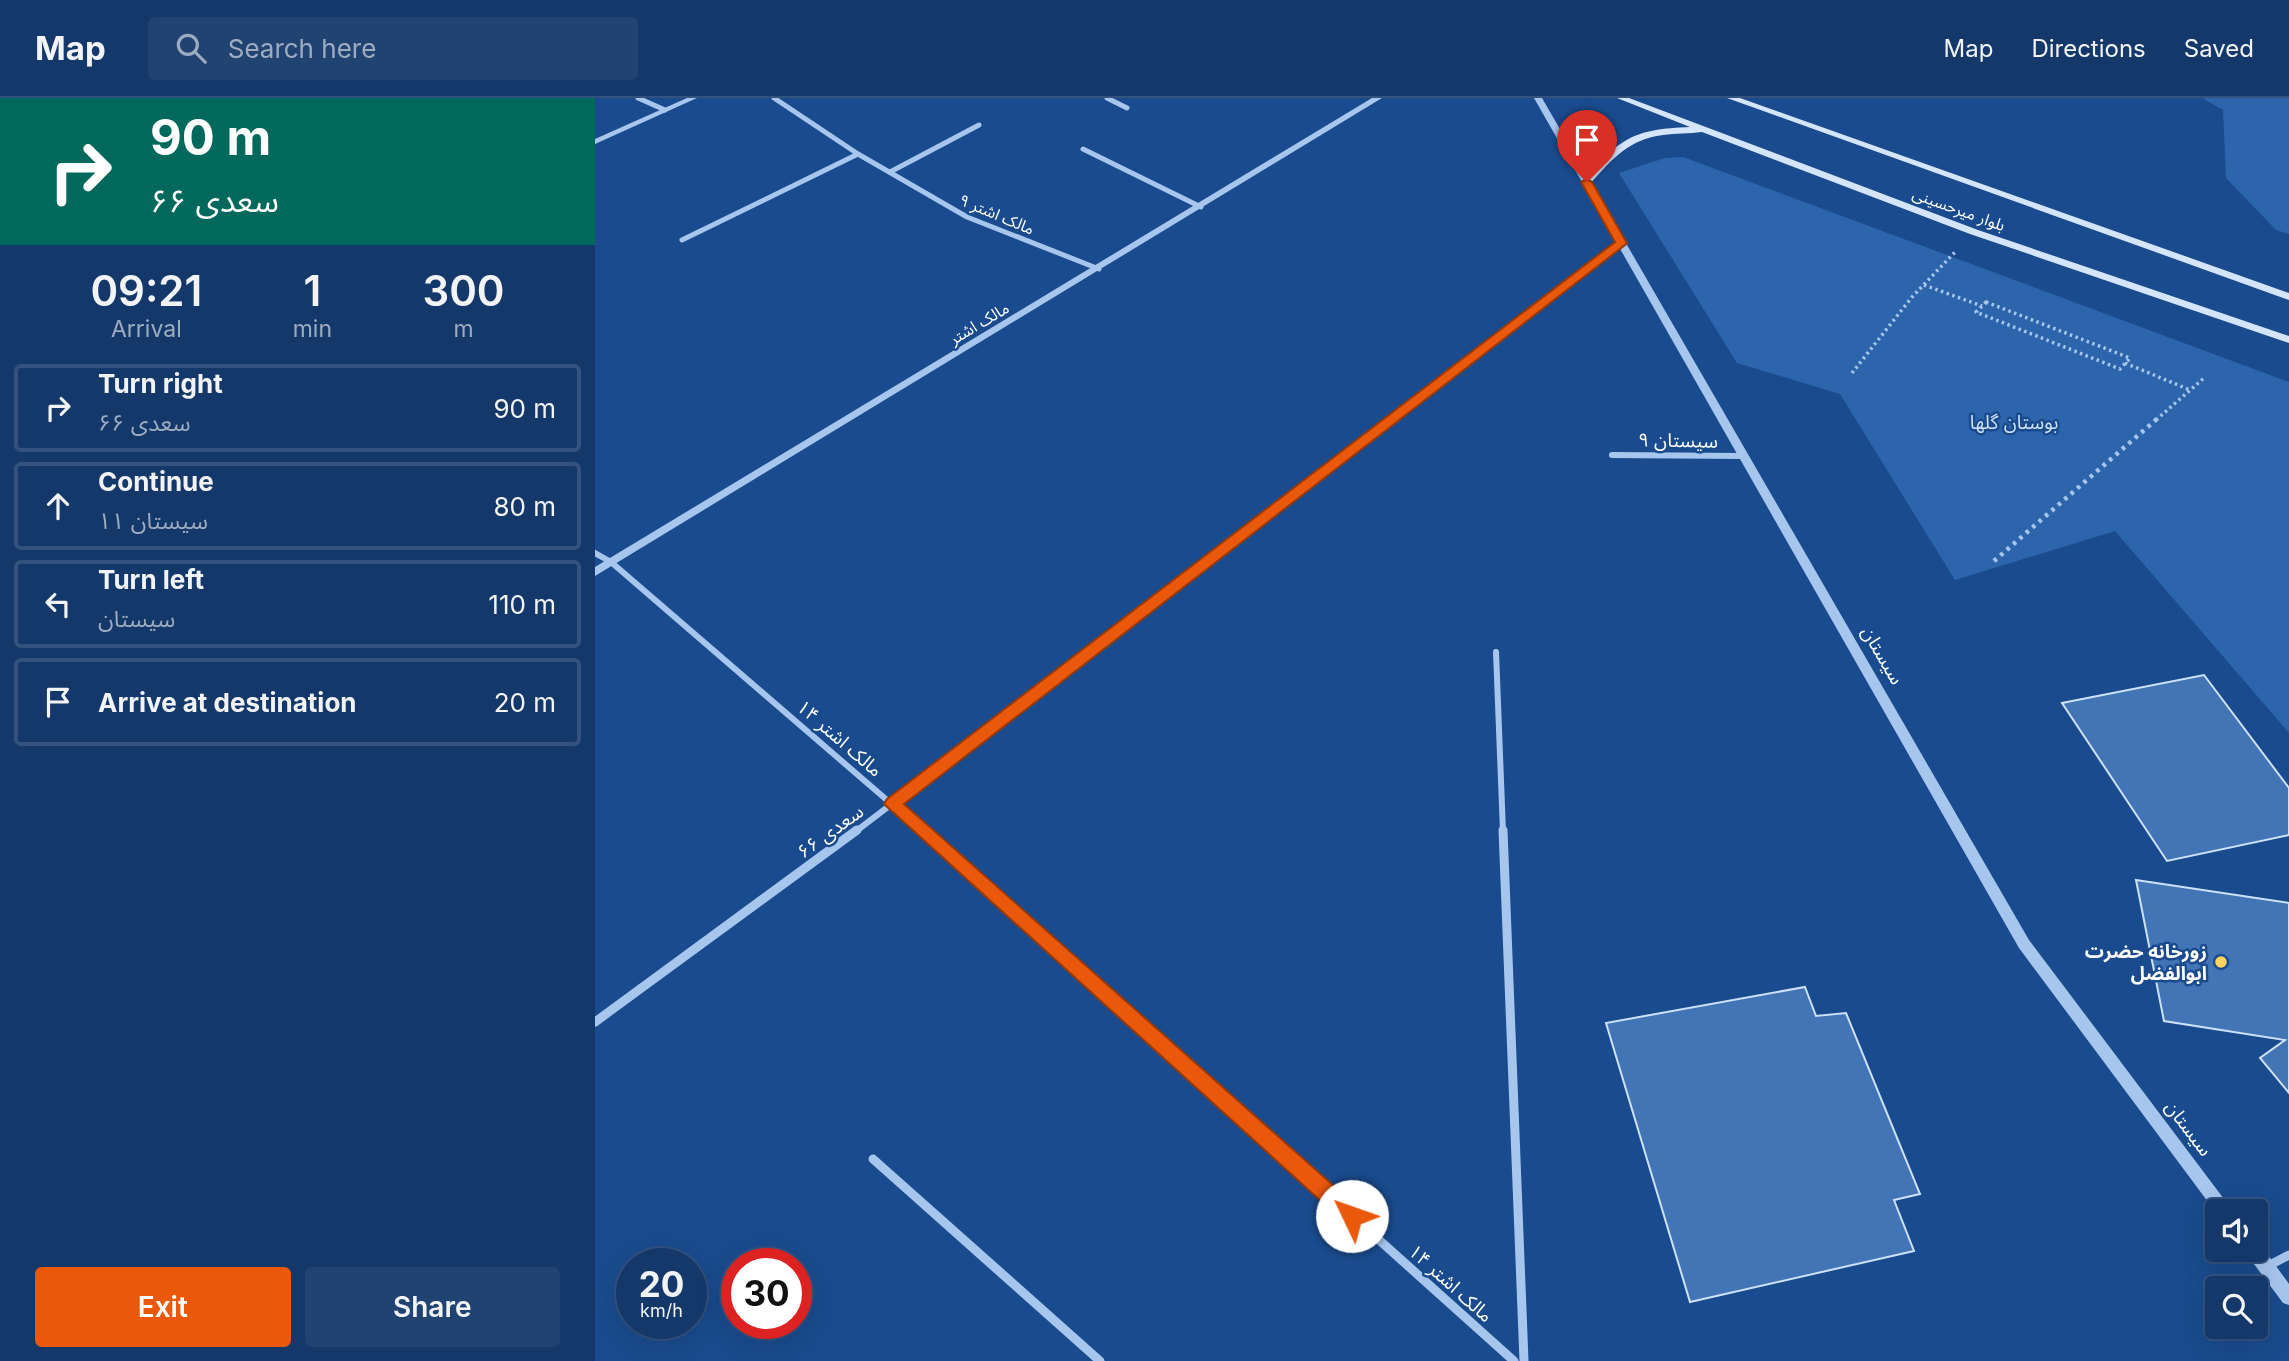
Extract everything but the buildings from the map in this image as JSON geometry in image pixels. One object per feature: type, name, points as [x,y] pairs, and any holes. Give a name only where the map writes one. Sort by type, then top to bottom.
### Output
[{"type":"main road","name":"بلوار میرحسینی","points":[[1621,98],[1974,232],[2289,341]]},
{"type":"main road","name":"بلوار میرحسینی","points":[[1731,98],[2289,297]]},
{"type":"main road","points":[[1587,182],[1614,151],[1632,139],[1660,131],[1707,130]]},
{"type":"street","points":[[638,98],[665,110]]},
{"type":"street","points":[[595,142],[693,98]]},
{"type":"street","name":"مالک اشتر ۹","points":[[774,98],[858,154],[967,218],[1099,269]]},
{"type":"street","points":[[1107,98],[1126,108]]},
{"type":"street","name":"مالک اشتر","points":[[595,572],[1378,98]]},
{"type":"street","name":"سیستان","points":[[1538,98],[2024,944],[2216,1199]]},
{"type":"street","points":[[890,173],[979,125]]},
{"type":"street","points":[[1083,149],[1201,207]]},
{"type":"street","points":[[682,240],[858,154]]},
{"type":"street","name":"سعدی ۶۶","points":[[595,1022],[893,804],[1621,243]]},
{"type":"street","name":"سیستان ۹","points":[[1612,455],[1744,456]]},
{"type":"street","name":"مالک اشتر ۱۴","points":[[595,553],[611,562],[893,804],[1514,1361]]},
{"type":"street","points":[[1496,652],[1524,1361]]},
{"type":"street","points":[[873,1159],[1100,1361]]},
{"type":"street","points":[[2267,1267],[2289,1255]]},
{"type":"street","points":[[2263,1262],[2289,1297]]},
{"type":"path","points":[[1852,373],[1924,285],[1974,232]]},
{"type":"path","points":[[1924,285],[1982,306]]},
{"type":"path","points":[[1986,302],[2130,358],[2120,369],[1976,312],[1982,306],[1986,302]]},
{"type":"path","points":[[2125,363],[2190,390]]},
{"type":"path","points":[[1994,561],[2204,377]]},
{"type":"green space","points":[[2202,98],[2289,98],[2289,234],[2276,230],[2226,178],[2223,110]]},
{"type":"green space","name":"بوستان گلها","points":[[1683,157],[2289,382],[2289,733],[2115,531],[1955,580],[1840,394],[1737,363],[1619,173],[1665,158]]},
{"type":"place","name":"زورخانه حضرت ابوالفضل","points":[[2221,962]]},
{"type":"route","points":[[1352,1216],[893,804],[1621,243],[1587,182]]}]
